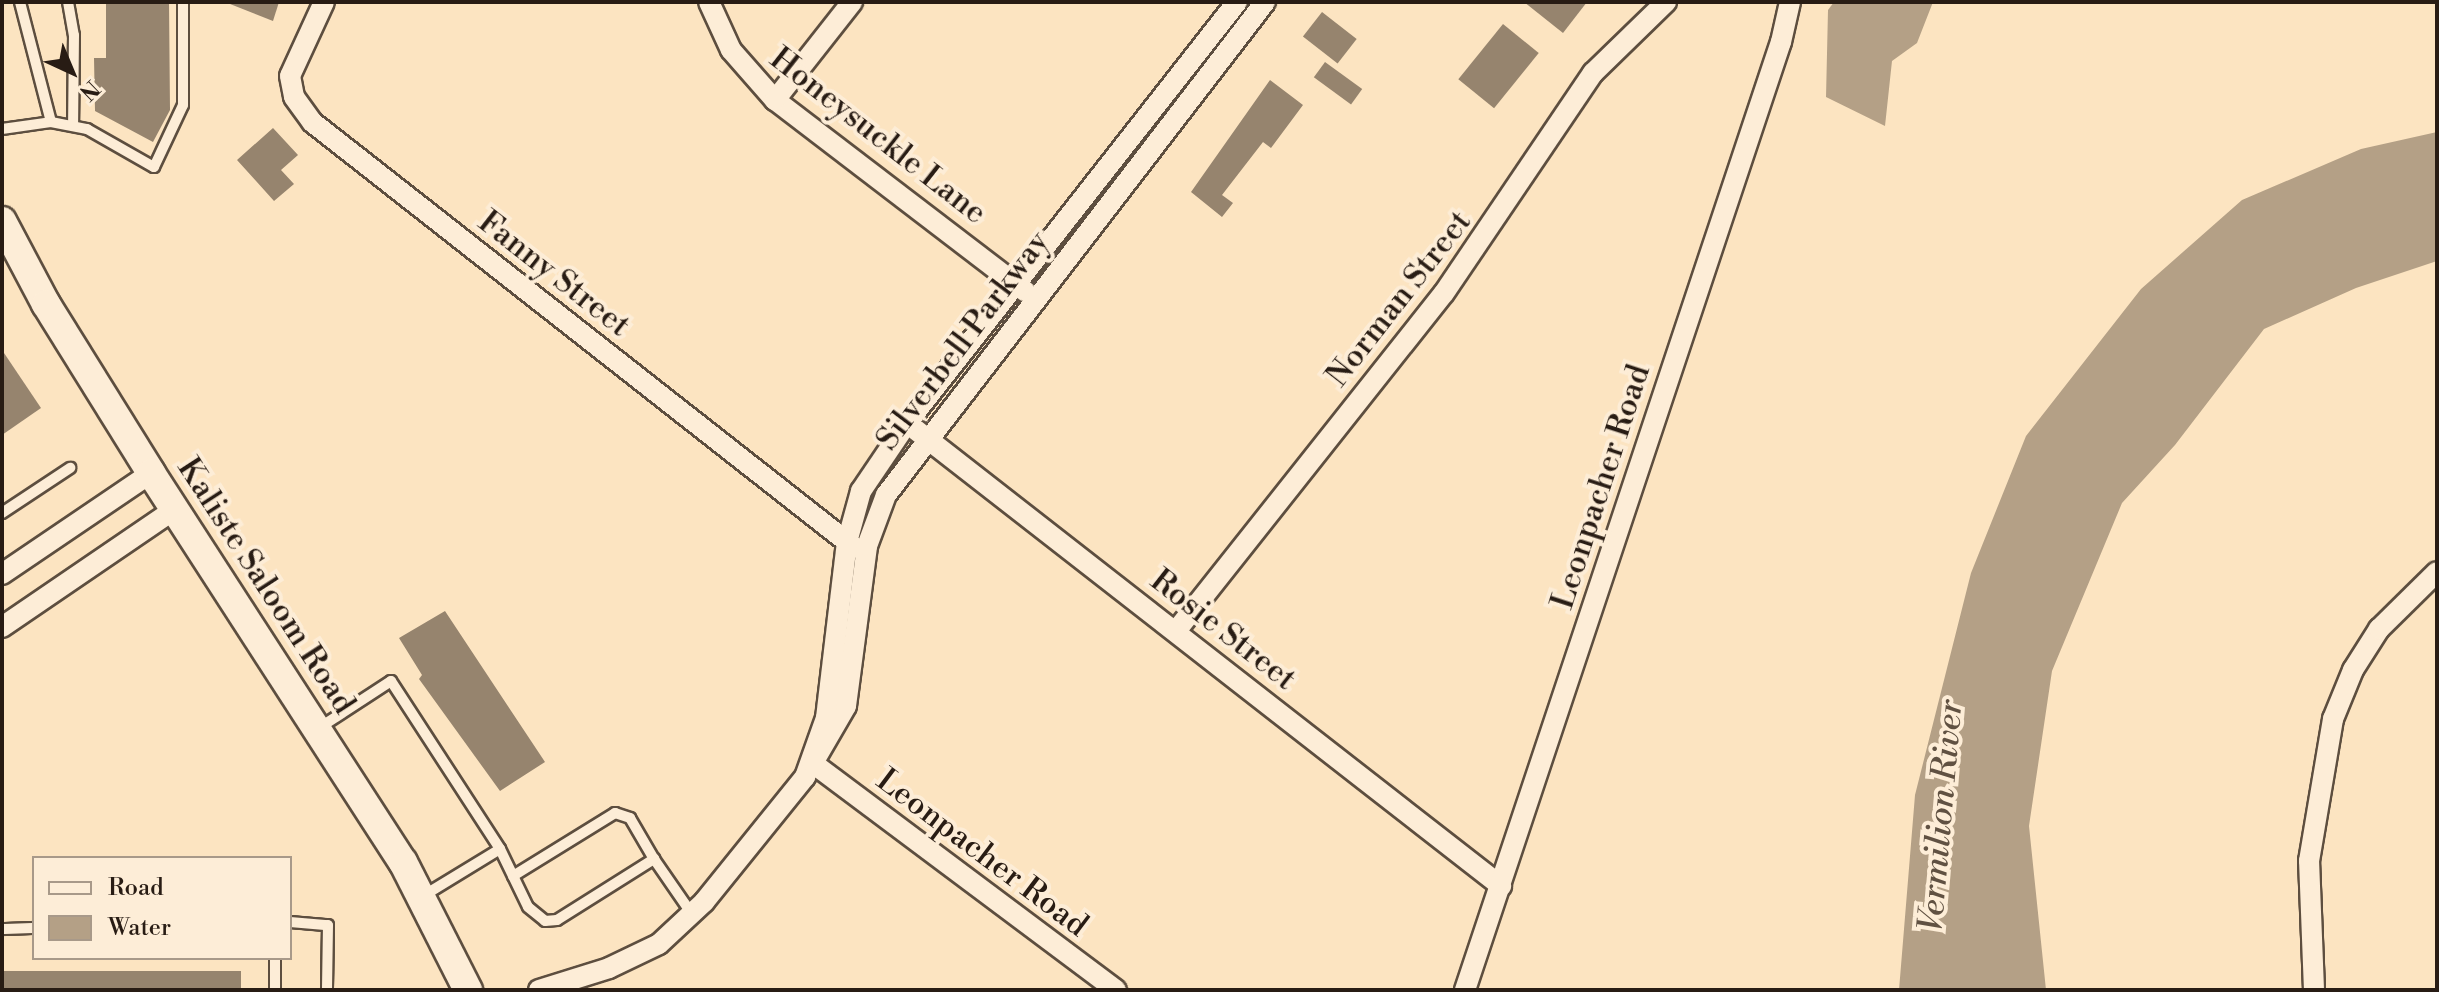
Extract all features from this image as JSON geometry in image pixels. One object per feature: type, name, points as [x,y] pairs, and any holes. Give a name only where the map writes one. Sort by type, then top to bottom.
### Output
[{"type":"main road","name":"Kaliste Saloom Road","points":[[2,221],[9,252],[319,728],[423,896],[468,990]]},
{"type":"street","name":"Fanny Street","points":[[324,2],[290,76],[294,97],[312,122],[865,555]]},
{"type":"street","name":"Honeysuckle Lane","points":[[709,2],[731,50],[775,100],[1025,291]]},
{"type":"street","points":[[775,100],[852,2]]},
{"type":"street","name":"Silverbell Parkway","points":[[539,990],[634,958],[692,914],[813,763],[846,706],[865,555],[886,495],[1025,291],[1237,2]]},
{"type":"street","name":"Silverbell Parkway","points":[[813,763],[830,693],[847,542],[861,491],[907,423],[1025,291],[1265,2]]},
{"type":"street","name":"Norman Street","points":[[1176,631],[1444,293],[1593,73],[1666,2]]},
{"type":"street","name":"Leonpacher Road","points":[[1465,990],[1790,2]]},
{"type":"street","name":"Rosie Street","points":[[907,423],[1501,886]]},
{"type":"street","points":[[2,574],[151,473]]},
{"type":"street","points":[[2,627],[175,509]]},
{"type":"street","points":[[2314,990],[2309,861],[2333,719],[2353,670],[2379,629],[2437,572]]},
{"type":"street","name":"Leonpacher Road","points":[[813,763],[1116,990]]},
{"type":"lane","points":[[20,2],[51,122]]},
{"type":"lane","points":[[68,2],[74,35],[73,126]]},
{"type":"lane","points":[[2,129],[51,122],[73,126],[154,167],[183,105],[183,2]]},
{"type":"lane","points":[[2,513],[70,468]]},
{"type":"lane","points":[[319,728],[391,681],[500,849],[536,916],[557,920],[654,859]]},
{"type":"lane","points":[[513,876],[615,813],[630,818],[692,914]]},
{"type":"lane","points":[[423,896],[500,849]]},
{"type":"lane","points":[[292,922],[328,925],[327,990]]},
{"type":"lane","points":[[2,929],[32,928]]},
{"type":"lane","points":[[275,960],[275,990]]},
{"type":"water","points":[[1834,2],[1933,2],[1917,43],[1892,61],[1885,126],[1826,97],[1828,10]]},
{"type":"water","name":"Vermilion River","points":[[2437,132],[2437,261],[2356,288],[2264,329],[2175,445],[2122,503],[2052,671],[2029,826],[2046,990],[1899,990],[1915,795],[1971,573],[2026,436],[2141,289],[2242,200],[2361,149]]},
{"type":"building","points":[[106,2],[169,2],[170,110],[153,142],[95,111],[94,58],[106,58]]},
{"type":"building","points":[[225,2],[279,2],[273,21]]},
{"type":"building","points":[[1524,2],[1587,2],[1563,33]]},
{"type":"building","points":[[1322,12],[1357,39],[1338,64],[1303,36]]},
{"type":"building","points":[[1503,24],[1539,53],[1494,108],[1458,79]]},
{"type":"building","points":[[1325,62],[1362,89],[1351,104],[1314,77]]},
{"type":"building","points":[[1270,80],[1303,105],[1271,148],[1263,142],[1222,195],[1233,203],[1222,217],[1191,192]]},
{"type":"building","points":[[273,128],[298,155],[281,170],[294,184],[274,201],[237,160]]},
{"type":"building","points":[[2,350],[41,408],[2,435]]},
{"type":"building","points":[[445,611],[545,762],[500,791],[419,679],[422,675],[399,638]]},
{"type":"building","points":[[2,971],[241,971],[241,990],[2,990]]}]
